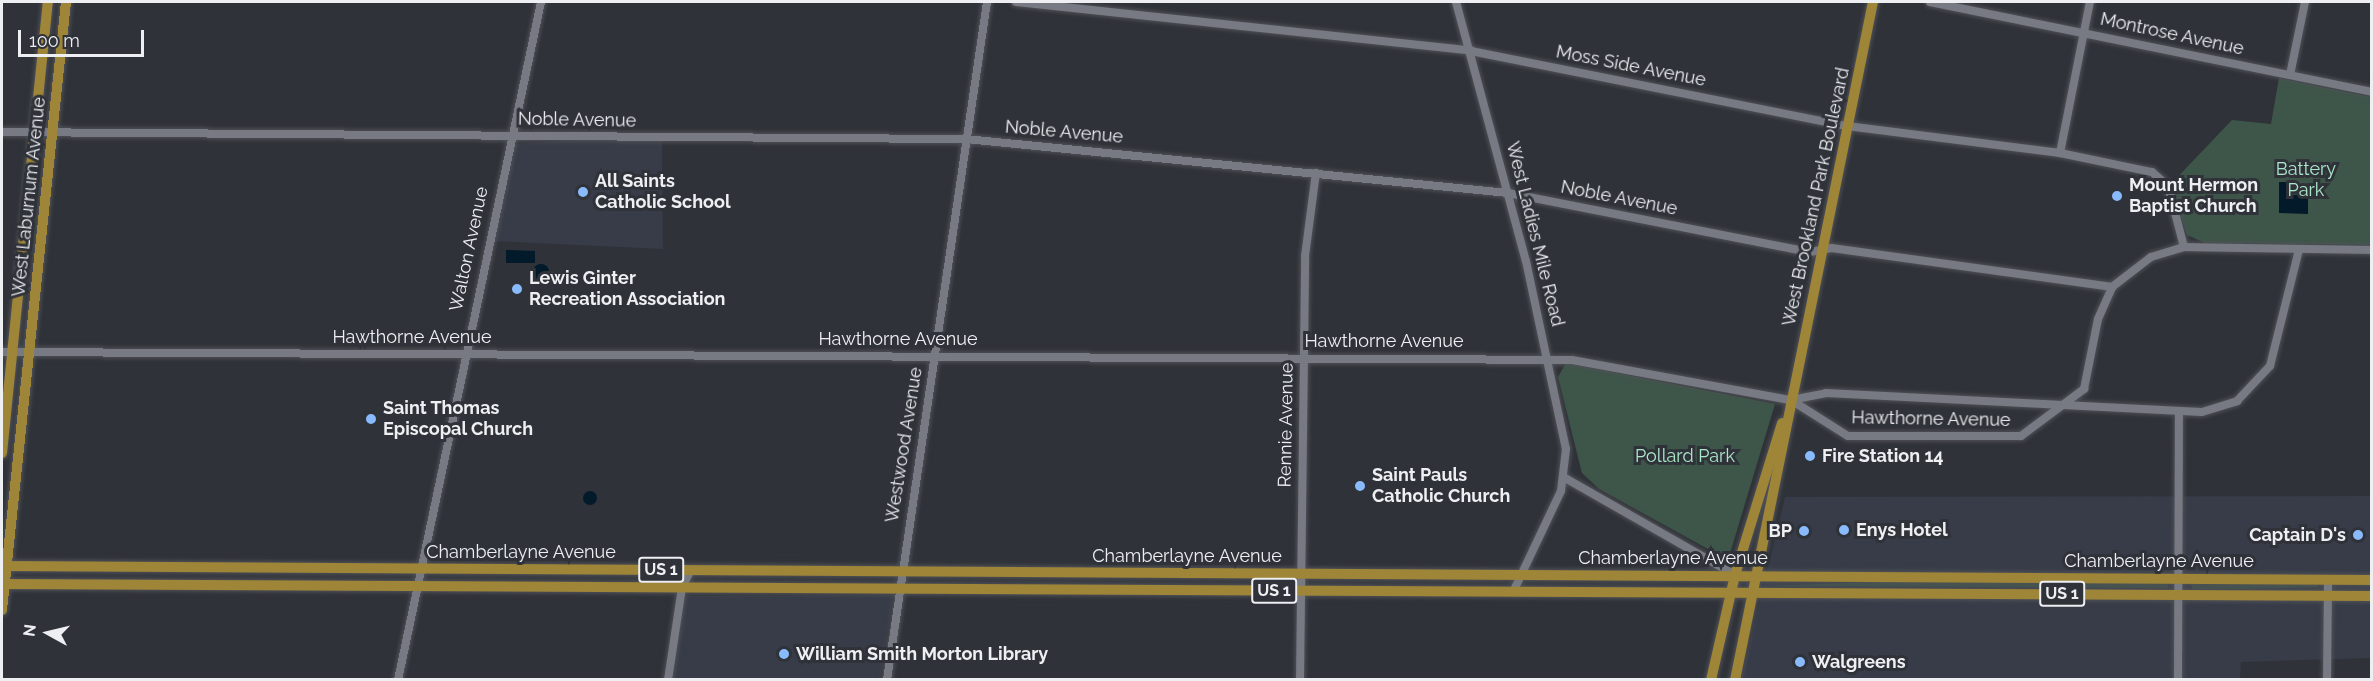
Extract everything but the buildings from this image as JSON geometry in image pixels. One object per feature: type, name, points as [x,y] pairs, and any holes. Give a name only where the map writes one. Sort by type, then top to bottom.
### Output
[{"type":"main road","name":"West Laburnum Avenue","points":[[2,453],[7,352],[35,132],[48,2]]},
{"type":"main road","name":"West Laburnum Avenue","points":[[2,610],[4,567],[66,2]]},
{"type":"main road","name":"West Brookland Park Boulevard","points":[[1735,680],[1873,2]]},
{"type":"main road","name":"West Brookland Park Boulevard","points":[[1711,680],[1730,592],[1791,400]]},
{"type":"main road","name":"Chamberlayne Avenue","points":[[4,567],[2372,580]]},
{"type":"main road","name":"Chamberlayne Avenue","points":[[3,584],[2372,596]]},
{"type":"street","name":"Walton Avenue","points":[[398,680],[464,354],[540,2]]},
{"type":"street","name":"Westwood Avenue","points":[[887,680],[987,2]]},
{"type":"street","name":"Moss Side Avenue","points":[[1016,2],[1471,51],[1847,126],[2060,153],[2158,175],[2168,186],[2184,248]]},
{"type":"street","name":"West Ladies Mile Road","points":[[1456,2],[1508,193],[1549,359],[1565,441],[1565,478],[1525,574],[1513,592]]},
{"type":"street","name":"Montrose Avenue","points":[[1930,2],[2372,92]]},
{"type":"street","points":[[2060,153],[2090,2]]},
{"type":"street","points":[[2290,75],[2305,2]]},
{"type":"street","name":"Noble Avenue","points":[[2,132],[966,139],[1508,193],[1822,250],[2083,278],[2112,286]]},
{"type":"street","name":"Rennie Avenue","points":[[1300,680],[1305,240],[1316,173]]},
{"type":"street","points":[[2070,402],[2086,385],[2098,319],[2112,286],[2151,257],[2184,248],[2372,250]]},
{"type":"street","name":"Hawthorne Avenue","points":[[1791,400],[1826,393],[2070,402],[2179,412],[2220,409],[2262,378],[2275,352],[2299,250]]},
{"type":"street","name":"Hawthorne Avenue","points":[[7,352],[1594,361],[1791,400],[1848,436],[1931,439],[2021,436],[2070,402]]},
{"type":"street","points":[[2178,680],[2179,412]]},
{"type":"street","points":[[1565,478],[1735,575]]},
{"type":"street","points":[[668,680],[682,587],[692,570]]},
{"type":"street","points":[[2327,680],[2328,579]]},
{"type":"shaded area","name":"All Saints Catholic School","points":[[662,135],[663,249],[493,241],[514,144]]},
{"type":"shaded area","points":[[2371,496],[2371,658],[2241,662],[2240,680],[1741,680],[1785,497]]},
{"type":"shaded area","points":[[893,595],[880,679],[672,680],[684,596]]},
{"type":"green space","name":"Battery Park","points":[[2279,78],[2371,97],[2371,245],[2205,243],[2187,235],[2170,185],[2232,120],[2271,124]]},
{"type":"green space","name":"Pollard Park","points":[[1566,363],[1775,404],[1728,560],[1599,489],[1582,473],[1558,377]]},
{"type":"green space","points":[[1900,581],[2167,583],[2169,588],[1768,586]]},
{"type":"green space","points":[[2191,584],[2317,584],[2318,587],[2193,590]]},
{"type":"water","points":[[2279,182],[2293,182],[2293,195],[2308,194],[2308,214],[2279,213]]},
{"type":"water","points":[[506,250],[535,251],[535,263],[506,263]]},
{"type":"water","points":[[541,264],[549,272],[541,280],[533,272]]},
{"type":"water","points":[[587,491],[593,491],[597,498],[593,505],[587,505],[583,501],[583,495]]},
{"type":"place","name":"All Saints Catholic School","points":[[583,192]]},
{"type":"place","name":"Mount Hermon Baptist Church","points":[[2117,196]]},
{"type":"place","name":"Lewis Ginter Recreation Association","points":[[517,289]]},
{"type":"place","name":"Saint Thomas Episcopal Church","points":[[371,419]]},
{"type":"place","name":"Fire Station 14","points":[[1810,456]]},
{"type":"place","name":"Saint Pauls Catholic Church","points":[[1360,486]]},
{"type":"place","name":"Enys Hotel","points":[[1844,530]]},
{"type":"place","name":"BP","points":[[1804,531]]},
{"type":"place","name":"Captain D's","points":[[2358,535]]},
{"type":"place","name":"William Smith Morton Library","points":[[784,654]]},
{"type":"place","name":"Walgreens","points":[[1800,662]]}]
